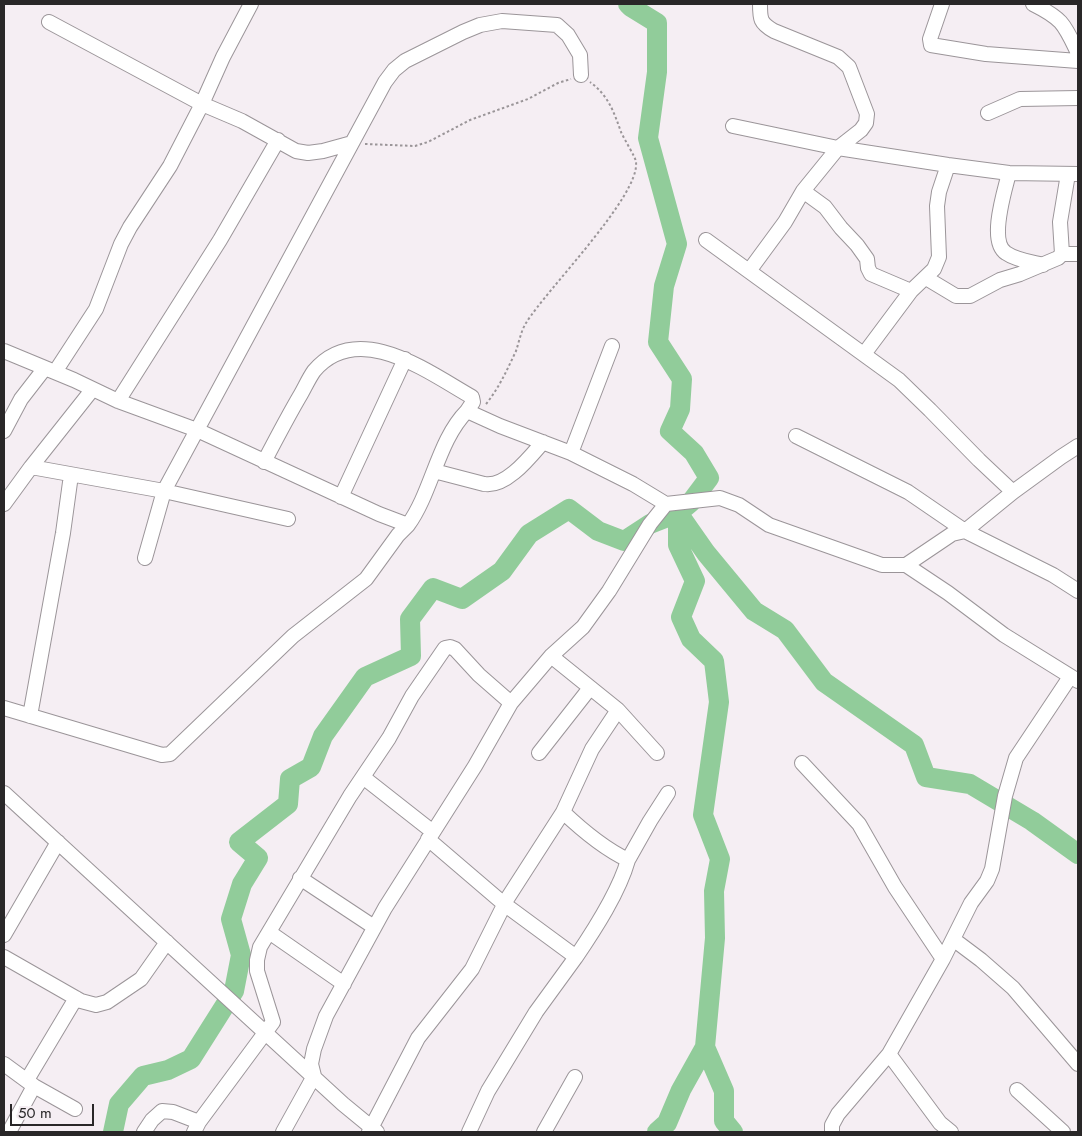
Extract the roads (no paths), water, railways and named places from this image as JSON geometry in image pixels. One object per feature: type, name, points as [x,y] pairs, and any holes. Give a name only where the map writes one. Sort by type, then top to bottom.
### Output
[{"type":"street","points":[[4,431],[21,399],[50,370],[96,309],[121,244],[170,166],[251,4]]},
{"type":"street","points":[[749,271],[780,229],[803,191],[838,148],[861,130],[866,123],[867,114],[849,67],[838,57],[774,31],[764,25],[760,18],[760,4]]},
{"type":"street","points":[[942,4],[930,39],[931,45],[986,54],[1078,61]]},
{"type":"street","points":[[1033,4],[1051,13],[1064,24],[1078,53]]},
{"type":"street","points":[[145,558],[164,491],[385,82],[394,70],[414,57],[463,32],[480,25],[502,21],[557,25],[568,35],[580,54],[581,75]]},
{"type":"street","points":[[49,22],[202,104],[242,121],[296,151],[308,153],[323,151],[352,143]]},
{"type":"street","points":[[988,113],[1020,99],[1078,98]]},
{"type":"street","points":[[733,126],[838,148],[948,165],[1009,173],[1073,174],[1060,222],[1062,254]]},
{"type":"street","points":[[118,401],[205,265],[278,140]]},
{"type":"street","points":[[864,354],[911,291],[934,269],[939,257],[939,192],[948,165]]},
{"type":"street","points":[[1009,173],[999,220],[1000,247],[1006,252],[1043,266]]},
{"type":"street","points":[[803,191],[825,207],[837,224],[857,245],[867,259],[871,274],[911,291]]},
{"type":"street","points":[[706,240],[899,380],[978,460],[1013,492]]},
{"type":"street","points":[[926,278],[960,297],[970,296],[1000,280],[1043,266],[1062,254],[1078,254]]},
{"type":"street","points":[[571,454],[612,346]]},
{"type":"street","points":[[4,708],[162,755],[170,754],[293,636],[366,579],[414,516],[455,426],[472,413],[472,396],[405,359],[383,351],[352,349],[342,351],[329,357],[314,372],[264,462]]},
{"type":"street","points":[[4,351],[118,401],[197,430],[394,521],[408,525]]},
{"type":"street","points":[[341,497],[405,359]]},
{"type":"street","points":[[4,504],[10,485],[31,467],[92,390]]},
{"type":"street","points":[[472,413],[571,454],[632,484],[666,504],[720,498],[739,505],[769,525],[882,565],[906,565],[948,592],[1004,635],[1074,679],[1016,758],[1004,796],[992,869],[987,881],[971,904],[943,959],[889,1054],[838,1114],[832,1125],[832,1132]]},
{"type":"street","points":[[796,436],[908,492],[965,531],[1053,576],[1078,591]]},
{"type":"street","points":[[434,470],[488,485],[499,482],[521,467],[543,442]]},
{"type":"street","points":[[906,565],[952,534],[965,531],[1013,492],[1078,446]]},
{"type":"street","points":[[31,467],[164,491],[288,519]]},
{"type":"street","points":[[30,716],[63,533],[71,475]]},
{"type":"street","points":[[283,1132],[314,1076],[311,1064],[314,1049],[326,1016],[384,908],[475,766],[511,703],[551,656],[583,626],[609,591],[650,524],[666,504]]},
{"type":"street","points":[[144,1132],[152,1120],[162,1111],[173,1112],[197,1127],[273,1022],[257,971],[260,947],[350,796],[389,738],[412,696],[445,648],[455,649],[511,703]]},
{"type":"street","points":[[551,656],[618,710],[656,753]]},
{"type":"street","points":[[539,753],[590,688]]},
{"type":"street","points":[[5,798],[58,842],[373,1130],[418,1038],[472,969],[504,904],[563,812],[592,749],[618,710]]},
{"type":"street","points":[[802,762],[859,824],[895,887],[943,959]]},
{"type":"street","points":[[363,778],[430,835],[504,904],[576,957]]},
{"type":"street","points":[[469,1132],[488,1091],[536,1012],[587,942],[622,880],[628,860],[668,793]]},
{"type":"street","points":[[563,812],[580,829],[602,845],[628,860]]},
{"type":"street","points":[[4,935],[58,842]]},
{"type":"street","points":[[300,878],[374,927]]},
{"type":"street","points":[[269,932],[344,984]]},
{"type":"street","points":[[953,939],[1013,988],[1078,1064]]},
{"type":"street","points":[[4,957],[76,998],[96,1005],[107,1002],[141,979],[167,942]]},
{"type":"street","points":[[9,1132],[31,1083],[76,998]]},
{"type":"street","points":[[889,1054],[937,1127],[951,1132]]},
{"type":"street","points":[[4,1064],[75,1110]]},
{"type":"street","points":[[544,1132],[575,1077]]},
{"type":"street","points":[[1017,1090],[1063,1132]]},
{"type":"waterway","points":[[113,1132],[119,1104],[143,1076],[168,1070],[191,1059],[234,991],[241,955],[231,919],[242,884],[258,858],[239,842],[288,804],[290,779],[311,767],[323,736],[365,677],[411,656],[410,619],[433,588],[462,599],[502,571],[529,534],[569,509],[598,531],[624,541],[650,524],[678,513],[691,502],[709,478],[694,453],[670,431],[680,409],[682,379],[658,342],[664,286],[677,244],[648,138],[657,72],[657,23],[628,4]]},
{"type":"waterway","points":[[678,513],[678,545],[695,581],[681,617],[691,639],[714,661],[719,702],[703,815],[720,859],[714,891],[715,938],[705,1047],[724,1091],[724,1121],[733,1132]]},
{"type":"waterway","points":[[678,513],[706,553],[754,611],[785,630],[824,682],[914,745],[926,777],[970,784],[1032,821],[1078,854]]},
{"type":"waterway","points":[[657,1132],[667,1123],[681,1090],[705,1047]]}]
